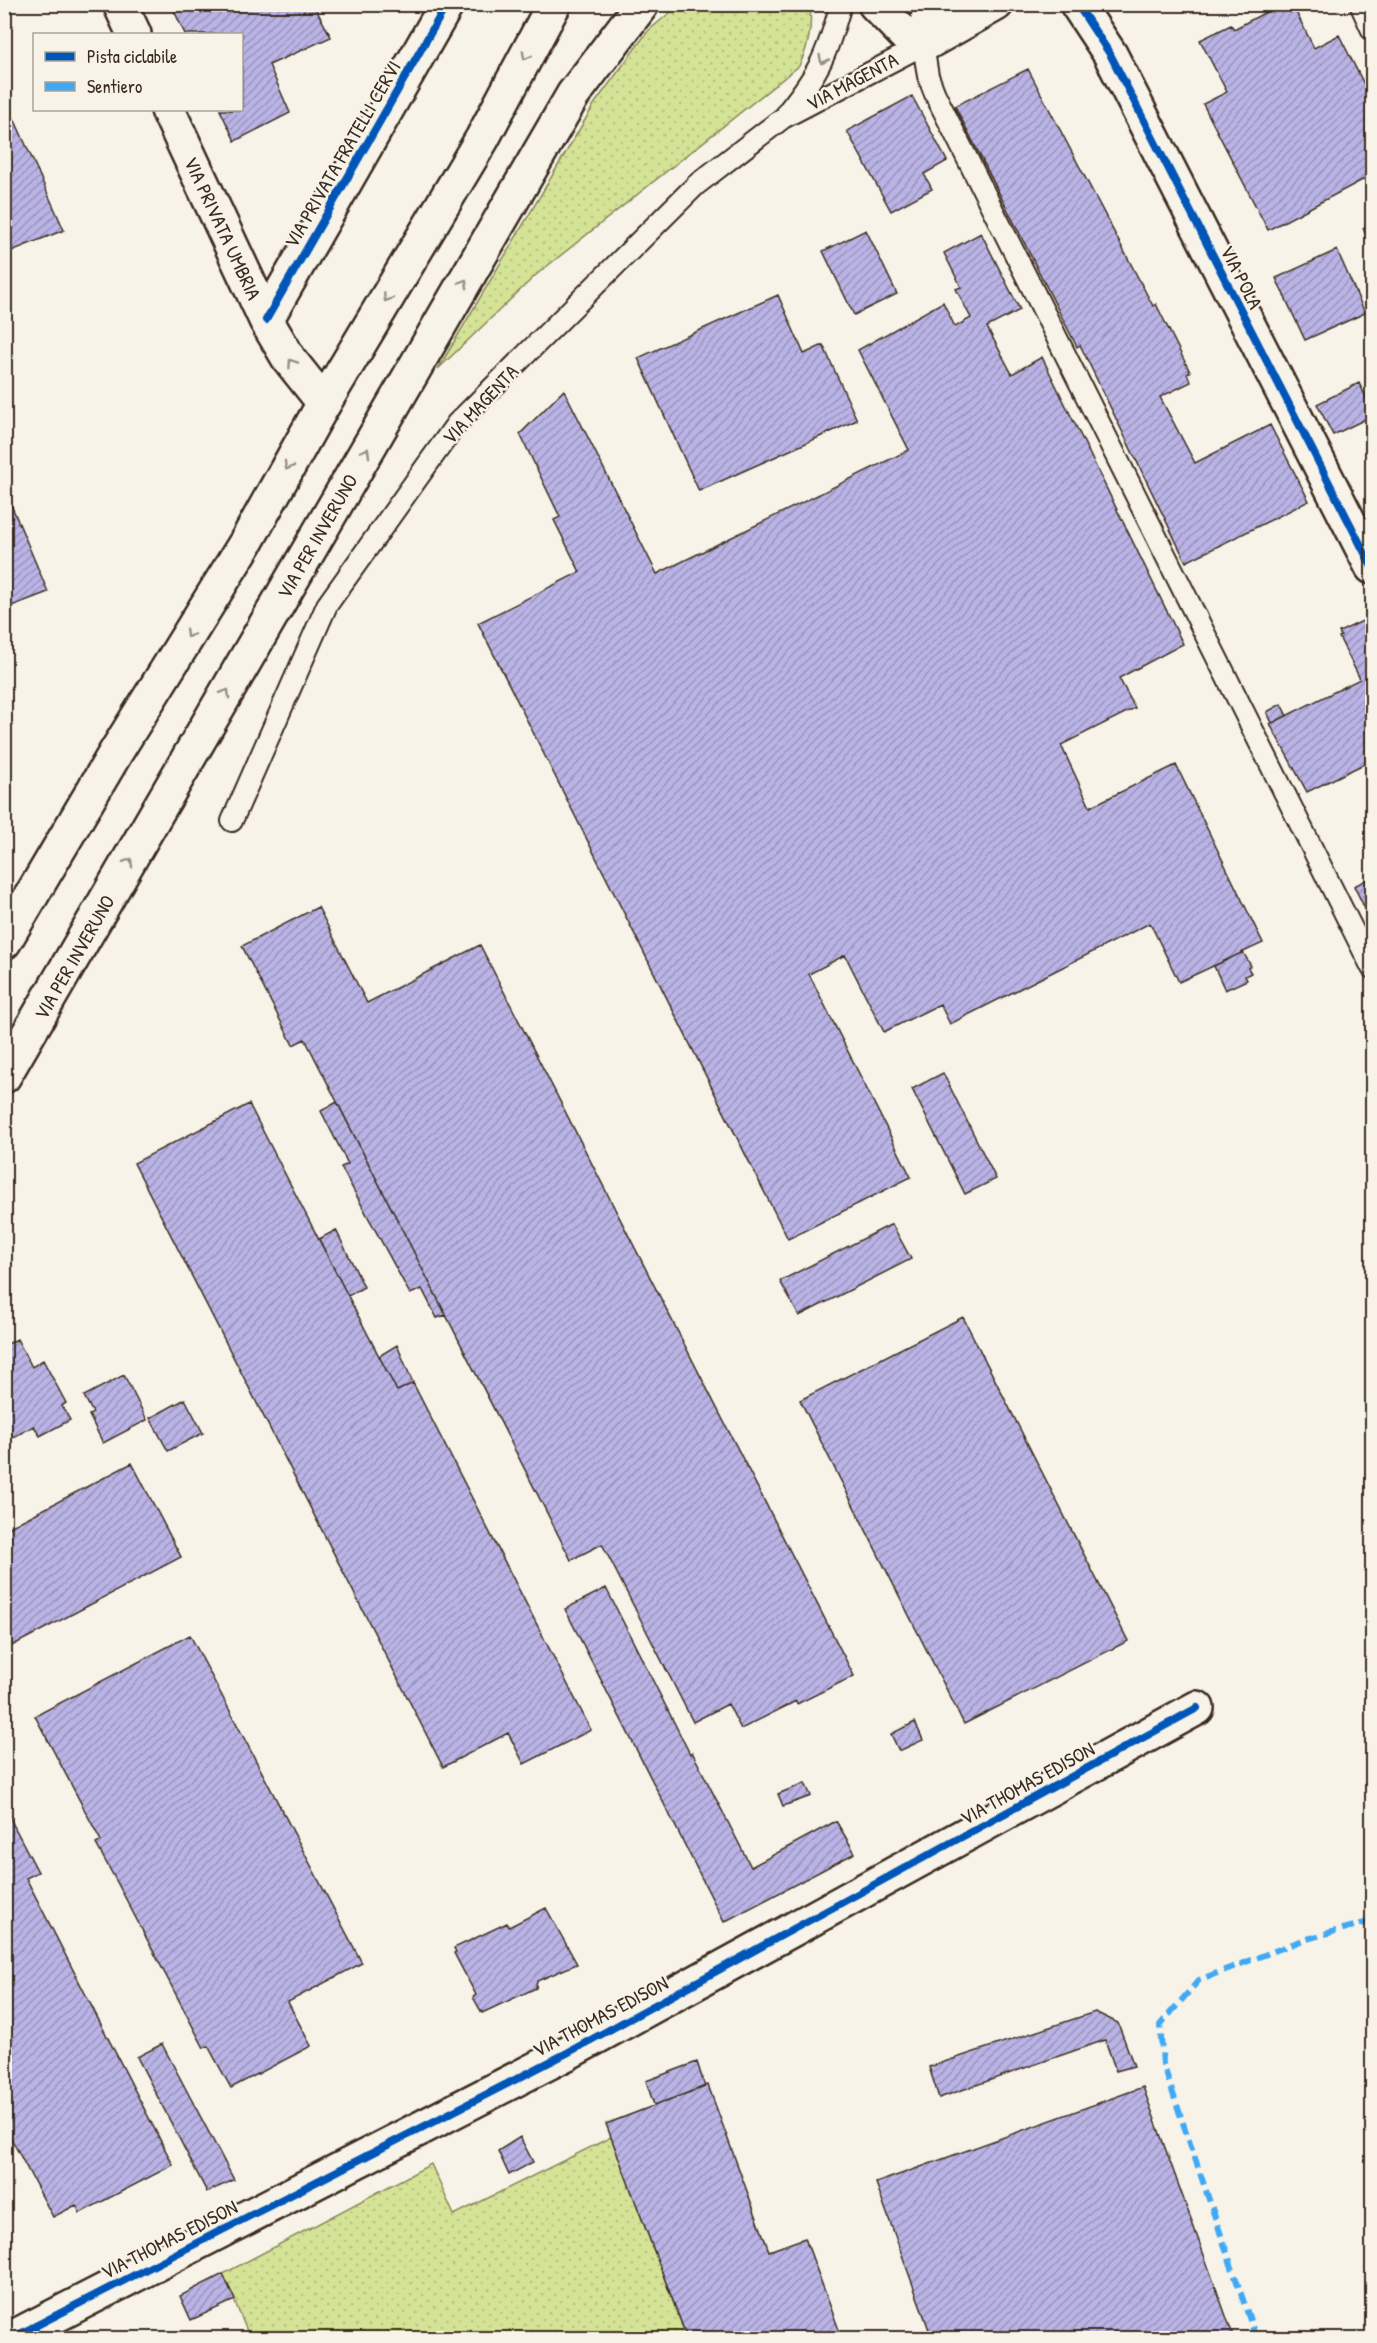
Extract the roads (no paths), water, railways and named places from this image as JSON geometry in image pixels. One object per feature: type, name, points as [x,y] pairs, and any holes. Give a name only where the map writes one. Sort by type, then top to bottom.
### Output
[{"type":"street","points":[[120,4],[134,33]]},
{"type":"street","name":"VIA PRIVATA FRATELLI CERVI","points":[[266,320],[447,4]]},
{"type":"street","points":[[4,942],[116,752],[244,544],[324,403],[482,139],[554,4]]},
{"type":"street","name":"VIA PER INVERUNO","points":[[4,1076],[573,94],[642,4]]},
{"type":"street","points":[[875,4],[912,42],[922,45],[996,4]]},
{"type":"street","points":[[922,45],[931,4]]},
{"type":"street","name":"VIA POLA","points":[[1077,4],[1110,54],[1372,567]]},
{"type":"street","name":"VIA PRIVATA UMBRIA","points":[[168,111],[266,320],[304,382],[324,403]]},
{"type":"street","name":"VIA THOMAS EDISON","points":[[12,2338],[567,2054],[1197,1708]]},
{"type":"lane","name":"VIA MAGENTA","points":[[783,118],[816,76],[829,49],[841,4]]},
{"type":"lane","points":[[1360,4],[1372,30]]},
{"type":"lane","name":"VIA MAGENTA","points":[[232,821],[327,605],[457,423],[696,185],[783,118],[922,45]]},
{"type":"lane","points":[[922,45],[928,76],[935,94],[1372,968]]}]
